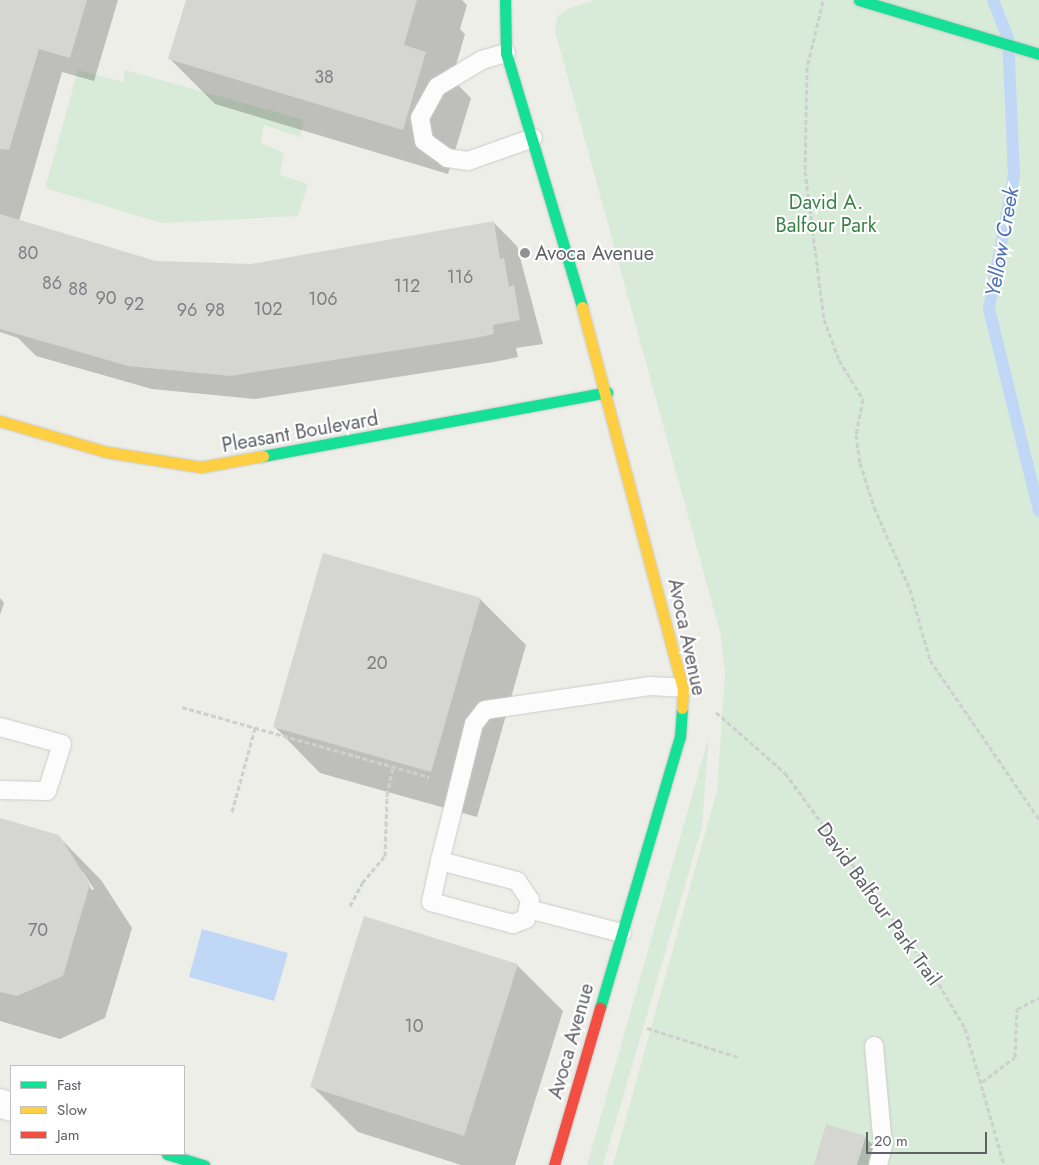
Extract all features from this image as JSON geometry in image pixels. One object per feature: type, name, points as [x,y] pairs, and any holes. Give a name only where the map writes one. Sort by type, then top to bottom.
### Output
[{"type":"street","name":"Avoca Avenue","points":[[505,0],[506,53],[533,138],[607,392],[683,688],[680,737],[554,1165]]},
{"type":"street","points":[[859,0],[1039,54]]},
{"type":"street","name":"Pleasant Boulevard","points":[[0,421],[107,452],[201,467],[607,392]]},
{"type":"street","points":[[170,1155],[204,1165]]},
{"type":"lane","points":[[506,53],[482,60],[437,87],[420,118],[424,141],[447,158],[468,161],[533,138]]},
{"type":"lane","points":[[440,861],[517,881],[530,900],[526,919],[513,924],[430,902],[440,861],[459,786],[474,724],[485,710],[649,686],[683,688]]},
{"type":"lane","points":[[0,727],[62,744],[47,791],[0,790]]},
{"type":"lane","points":[[528,909],[622,932]]},
{"type":"lane","points":[[874,1046],[883,1146],[878,1165]]},
{"type":"path","points":[[823,0],[807,67],[805,170],[824,319],[839,360],[864,399],[856,435],[860,463],[874,507],[910,588],[930,660],[1039,819]]},
{"type":"path","name":"David Balfour Park Trail","points":[[683,688],[717,712],[785,774],[931,971],[965,1028],[982,1082],[1004,1165]]},
{"type":"path","points":[[182,707],[459,786]]},
{"type":"path","points":[[232,812],[255,728]]},
{"type":"path","points":[[350,906],[362,883],[385,856],[387,795],[393,766]]},
{"type":"path","points":[[982,1082],[1015,1057],[1017,1009],[1039,998]]},
{"type":"path","points":[[647,1028],[738,1057]]},
{"type":"green space","name":"David A. Balfour Park","points":[[596,0],[1039,0],[1039,1165],[613,1165],[717,790],[725,674],[721,636],[555,31],[557,17],[567,9]]},
{"type":"green space","points":[[78,70],[123,82],[125,70],[304,120],[300,137],[264,125],[261,143],[284,153],[280,175],[308,184],[298,216],[162,223],[45,188]]},
{"type":"green space","points":[[709,736],[702,827],[603,1165],[587,1165]]},
{"type":"water","points":[[202,929],[288,953],[274,1001],[189,977]]},
{"type":"building","points":[[0,0],[87,0],[70,58],[39,49],[9,150],[0,149]]},
{"type":"building","points":[[186,0],[417,0],[404,45],[426,52],[403,130],[168,59]]},
{"type":"building","points":[[0,214],[156,261],[251,264],[494,221],[500,259],[504,258],[509,287],[514,285],[520,320],[493,325],[494,334],[470,339],[230,376],[128,366],[0,329]]},
{"type":"building","points":[[323,553],[481,598],[431,772],[273,727]]},
{"type":"building","points":[[0,818],[59,835],[90,884],[63,976],[17,996],[0,992]]},
{"type":"building","points":[[364,916],[518,964],[464,1136],[310,1087]]},
{"type":"building","points":[[826,1124],[866,1136],[857,1165],[814,1165]]},
{"type":"waterway","name":"Yellow Creek","points":[[993,0],[1008,38],[1014,175],[989,309],[1039,511]]},
{"type":"traffic: fast","points":[[505,0],[506,53],[582,307]]},
{"type":"traffic: fast","points":[[859,0],[1039,54]]},
{"type":"traffic: fast","points":[[263,456],[607,392]]},
{"type":"traffic: fast","points":[[600,1008],[680,737],[682,708]]},
{"type":"traffic: fast","points":[[170,1155],[204,1165]]},
{"type":"traffic: slow","points":[[582,307],[683,688],[682,708]]},
{"type":"traffic: slow","points":[[0,421],[107,452],[201,467],[263,456]]},
{"type":"traffic: jam","points":[[554,1165],[600,1008]]},
{"type":"place","name":"Avoca Avenue","points":[[525,253]]}]
